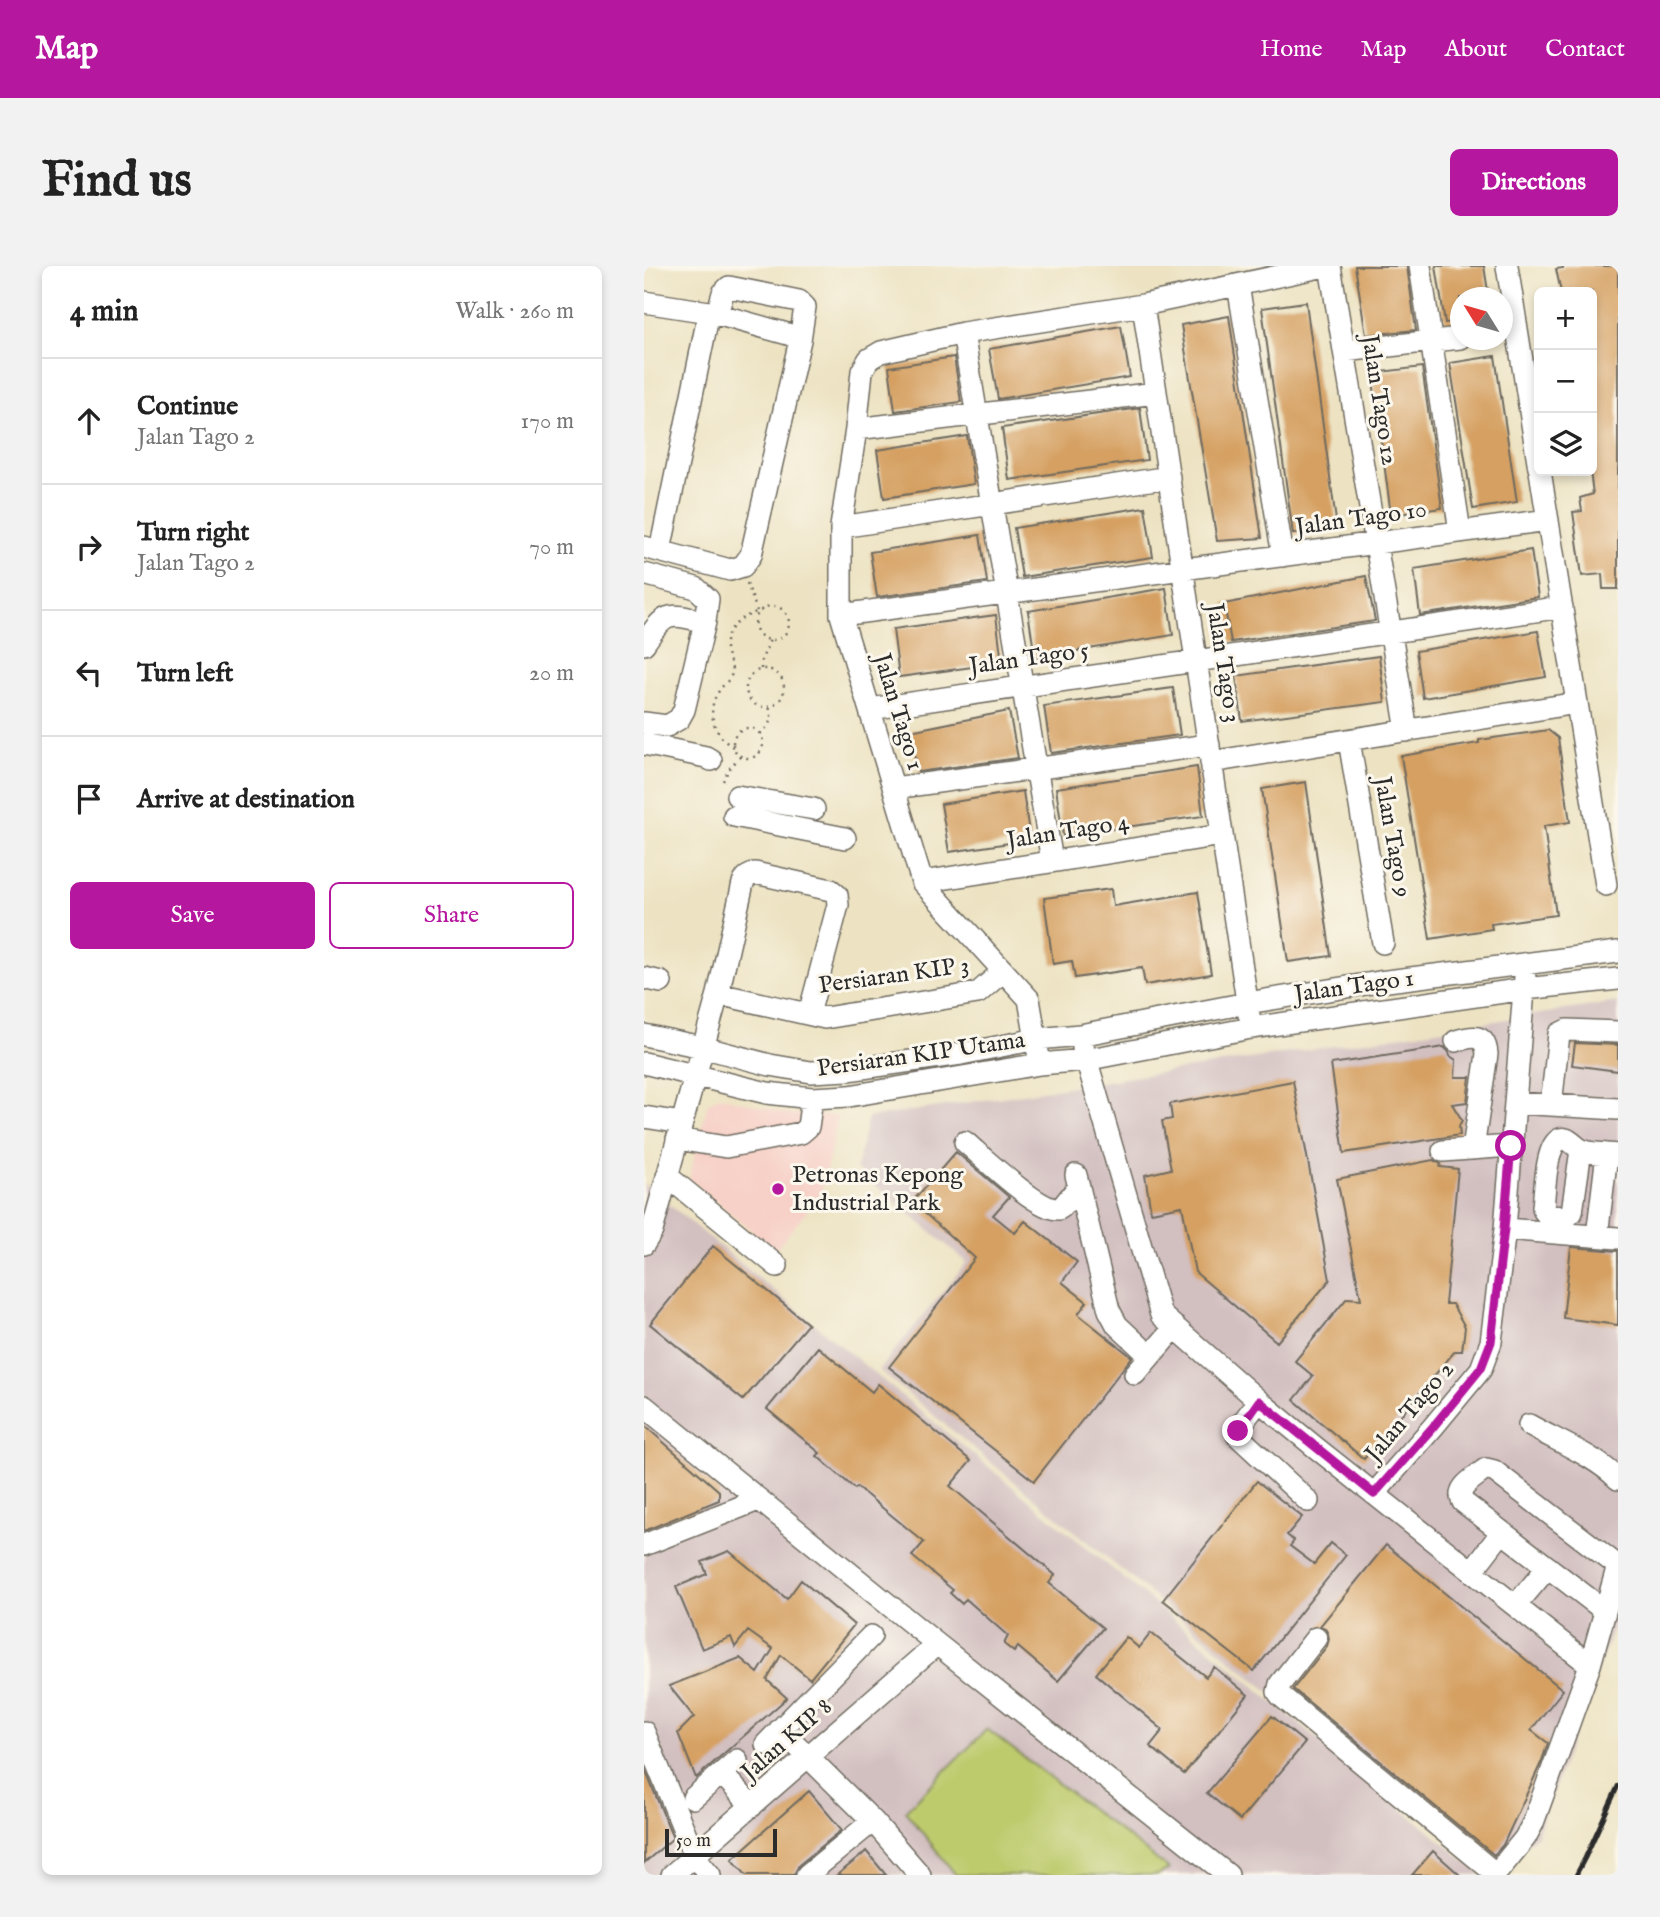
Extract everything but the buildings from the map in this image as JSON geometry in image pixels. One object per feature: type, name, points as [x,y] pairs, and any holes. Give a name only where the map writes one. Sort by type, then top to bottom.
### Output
[{"type":"street","points":[[1052,861],[963,333],[1143,305],[1327,266]]},
{"type":"street","name":"Jalan Tago 12","points":[[1327,266],[1344,351],[1407,730]]},
{"type":"street","points":[[1420,266],[1460,532]]},
{"type":"street","points":[[1507,266],[1508,287]]},
{"type":"street","points":[[1238,285],[1283,556]]},
{"type":"street","points":[[729,287],[799,301],[806,307],[751,555],[743,566],[730,570],[652,549],[713,313],[729,287]]},
{"type":"street","points":[[644,302],[713,313],[791,335],[800,340]]},
{"type":"street","name":"Jalan Tago 3","points":[[1143,305],[1251,1028]]},
{"type":"street","name":"Jalan Tago 1","points":[[963,333],[881,352],[869,359],[862,371],[841,527],[841,615],[922,882],[1029,999],[1040,1064],[1085,1060],[1251,1028],[1525,989],[1618,979]]},
{"type":"street","points":[[1344,351],[1450,339]]},
{"type":"street","points":[[1513,347],[1534,446]]},
{"type":"street","points":[[856,429],[1156,393]]},
{"type":"street","points":[[1540,476],[1606,885]]},
{"type":"street","points":[[841,527],[1169,477]]},
{"type":"street","name":"Jalan Tago 10","points":[[841,615],[1548,520]]},
{"type":"street","points":[[644,574],[696,588],[708,599],[684,710],[679,719],[667,726],[644,723]]},
{"type":"street","name":"Jalan Tago 5","points":[[870,709],[1562,607]]},
{"type":"street","points":[[644,644],[664,618],[674,615],[705,622]]},
{"type":"street","points":[[894,788],[1037,768],[1349,740],[1577,703]]},
{"type":"street","name":"Jalan Tago 9","points":[[1349,740],[1383,943]]},
{"type":"street","points":[[644,744],[710,760]]},
{"type":"street","points":[[731,798],[814,809]]},
{"type":"street","points":[[731,798],[845,838]]},
{"type":"street","name":"Jalan Tago 4","points":[[922,882],[1222,835]]},
{"type":"street","points":[[644,1244],[652,1231],[718,994],[743,883],[755,873],[831,890],[837,895],[838,905],[809,1014]]},
{"type":"street","name":"Jalan Tago 1","points":[[1037,1039],[1080,1035],[1247,1003],[1379,982],[1618,952]]},
{"type":"street","name":"Jalan Tago 2","points":[[1080,1035],[1085,1060],[1161,1315],[1259,1401],[1374,1494],[1481,1368],[1491,1342],[1504,1229],[1525,964]]},
{"type":"street","name":"Persiaran KIP 3","points":[[718,994],[825,1018],[978,993],[1003,971]]},
{"type":"street","points":[[1551,1105],[1559,1034],[1567,1030],[1618,1032]]},
{"type":"street","name":"Persiaran KIP Utama","points":[[644,1035],[811,1072],[886,1065],[1037,1039]]},
{"type":"street","points":[[1456,1041],[1476,1037],[1486,1048],[1487,1054],[1473,1149]]},
{"type":"street","name":"Persiaran KIP Utama","points":[[644,1063],[767,1093],[811,1098],[887,1091],[1040,1064]]},
{"type":"street","points":[[644,1117],[726,1147],[801,1133],[807,1127],[811,1098]]},
{"type":"street","points":[[1515,1103],[1618,1109]]},
{"type":"street","points":[[965,1142],[1025,1193],[1051,1209],[1062,1207],[1077,1180],[1109,1311],[1117,1325],[1150,1356]]},
{"type":"street","points":[[1443,1151],[1511,1146]]},
{"type":"street","points":[[1504,1229],[1607,1237],[1613,1154],[1581,1150]]},
{"type":"street","points":[[667,1176],[777,1266]]},
{"type":"street","points":[[1135,1374],[1175,1327]]},
{"type":"street","points":[[1259,1401],[1239,1427],[1238,1436],[1308,1500]]},
{"type":"street","points":[[644,1406],[1222,1873]]},
{"type":"street","points":[[1529,1425],[1591,1459],[1618,1479]]},
{"type":"street","points":[[1316,1638],[1280,1684],[1278,1692],[1281,1696],[1494,1871],[1502,1867],[1533,1823],[1590,1665],[1618,1566],[1494,1471],[1486,1469],[1463,1488],[1460,1498],[1463,1502],[1605,1611]]},
{"type":"street","points":[[1374,1494],[1590,1665]]},
{"type":"street","points":[[644,1545],[758,1500]]},
{"type":"street","points":[[1472,1571],[1502,1532]]},
{"type":"street","points":[[1516,1605],[1548,1567]]},
{"type":"street","points":[[871,1636],[773,1737],[808,1757],[873,1821],[920,1875]]},
{"type":"street","name":"Jalan KIP 8","points":[[671,1875],[695,1857],[937,1644]]},
{"type":"street","points":[[644,1732],[695,1857],[710,1875]]},
{"type":"street","points":[[693,1798],[729,1767],[752,1806]]},
{"type":"street","points":[[807,1875],[873,1821]]},
{"type":"path","points":[[740,757],[733,747],[720,738],[712,709],[719,691],[732,676],[726,650],[727,636],[746,615],[759,611],[769,606],[780,608],[788,616],[789,622],[782,637],[770,639],[760,634],[756,618],[759,611],[743,566]]},
{"type":"path","points":[[761,669],[761,661],[770,639]]},
{"type":"path","points":[[761,669],[774,671],[783,681],[780,699],[769,707],[757,705],[748,695],[747,682],[750,676],[761,669]]},
{"type":"path","points":[[760,734],[771,720],[769,707]]},
{"type":"path","points":[[731,798],[729,768],[740,757],[752,758],[757,755],[763,745],[760,734],[750,728],[738,731],[734,736],[733,747]]},
{"type":"shaded area","points":[[1618,1002],[1618,1615],[1537,1835],[1492,1875],[879,1370],[967,1262],[856,1169],[868,1118]]},
{"type":"shaded area","points":[[720,1096],[788,1114],[838,1116],[821,1193],[775,1250],[689,1179],[708,1103]]},
{"type":"shaded area","points":[[644,1184],[1155,1604],[1482,1875],[644,1875]]},
{"type":"green space","points":[[987,1729],[1169,1869],[1158,1875],[956,1875],[905,1811]]},
{"type":"railway","points":[[1576,1875],[1618,1786]]},
{"type":"place","name":"Petronas Kepong Industrial Park","points":[[778,1189]]},
{"type":"route","points":[[1238,1431],[1259,1401],[1374,1494],[1481,1368],[1491,1342],[1511,1146]]}]
